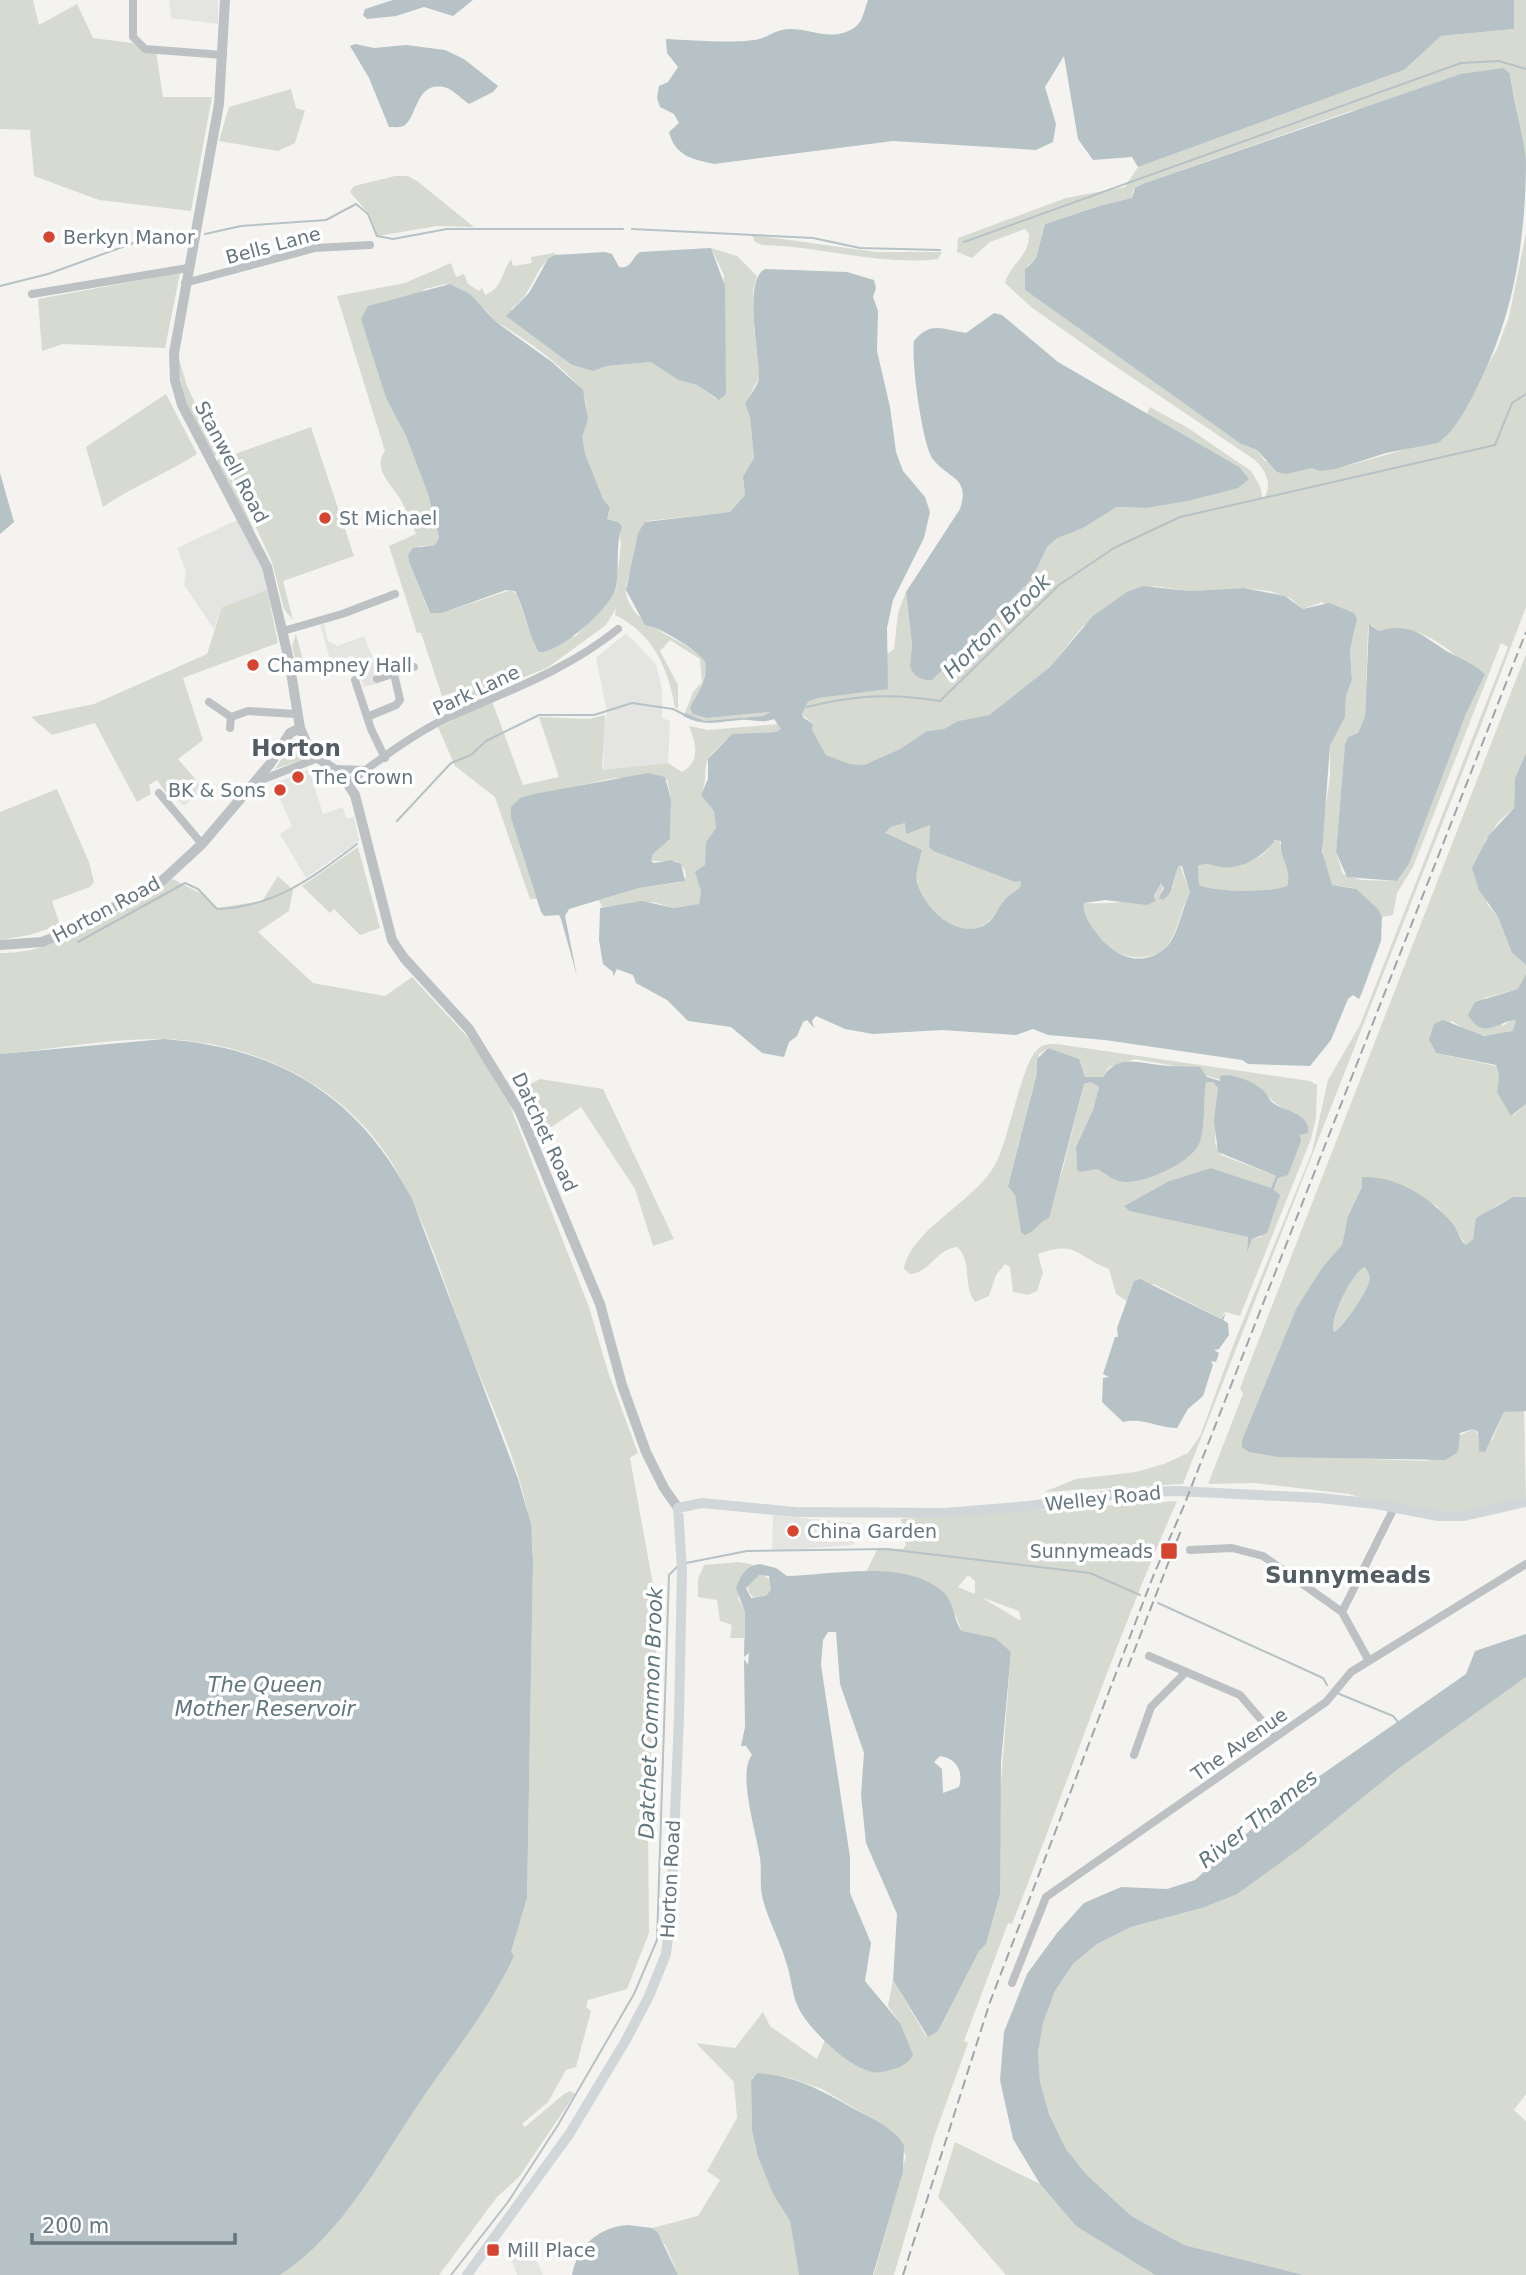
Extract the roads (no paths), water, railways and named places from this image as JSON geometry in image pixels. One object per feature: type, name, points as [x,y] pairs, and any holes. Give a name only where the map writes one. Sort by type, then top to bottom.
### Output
[{"type":"main road","name":"Welley Road","points":[[678,1508],[702,1503],[795,1512],[944,1513],[1029,1506],[1132,1492],[1178,1491],[1320,1498],[1438,1516],[1463,1516],[1526,1502]]},
{"type":"main road","name":"Horton Road","points":[[467,2275],[570,2133],[631,2029],[666,1954],[671,1913],[681,1565],[678,1508]]},
{"type":"street","points":[[133,0],[133,37],[145,49],[223,55]]},
{"type":"street","name":"Stanwell Road","points":[[225,0],[223,55],[213,142],[174,356],[182,405],[193,433],[267,567],[283,631],[300,728]]},
{"type":"street","name":"Bells Lane","points":[[186,283],[316,248],[370,244]]},
{"type":"street","points":[[33,294],[188,268]]},
{"type":"street","points":[[283,631],[342,614],[395,594]]},
{"type":"street","name":"Park Lane","points":[[348,783],[443,720],[562,668],[618,629]]},
{"type":"street","points":[[377,679],[414,667]]},
{"type":"street","points":[[367,718],[396,705],[400,700],[394,674]]},
{"type":"street","points":[[355,680],[384,758]]},
{"type":"street","points":[[209,702],[231,718]]},
{"type":"street","points":[[231,718],[248,711],[296,714]]},
{"type":"street","points":[[230,728],[231,718]]},
{"type":"street","name":"Datchet Road","points":[[300,728],[318,758],[336,769],[348,783],[362,817],[391,940],[469,1029],[520,1112],[600,1304],[622,1385],[646,1452],[664,1488],[678,1508]]},
{"type":"street","name":"Horton Road","points":[[0,945],[42,942],[73,930],[163,880],[202,844],[256,782],[290,733],[300,728]]},
{"type":"street","name":"Horton Road","points":[[256,782],[318,758]]},
{"type":"street","points":[[336,769],[366,770]]},
{"type":"street","points":[[159,793],[202,844]]},
{"type":"street","points":[[1342,1612],[1394,1508]]},
{"type":"street","points":[[1190,1550],[1232,1548],[1263,1556],[1342,1612],[1369,1661]]},
{"type":"street","name":"The Avenue","points":[[1012,1983],[1046,1897],[1326,1702],[1351,1672],[1526,1564]]},
{"type":"street","points":[[1149,1656],[1240,1695],[1276,1737]]},
{"type":"street","points":[[1134,1755],[1151,1707],[1185,1673]]},
{"type":"water","points":[[393,0],[473,0],[453,16],[424,7],[396,16],[367,19],[363,15],[365,9]]},
{"type":"water","points":[[868,0],[1514,0],[1514,29],[1441,36],[1404,70],[1138,167],[1132,157],[1093,160],[1078,139],[1064,56],[1045,87],[1056,124],[1053,142],[1036,150],[893,141],[714,164],[692,158],[675,146],[669,132],[679,123],[674,114],[660,107],[657,98],[659,86],[668,82],[678,67],[667,53],[666,39],[739,41],[763,38],[790,29],[838,34],[857,25]]},
{"type":"water","points":[[355,44],[374,48],[406,45],[445,50],[464,59],[498,86],[493,92],[469,104],[447,88],[429,89],[419,99],[405,125],[389,127],[369,78],[350,46]]},
{"type":"water","points":[[1504,68],[1510,74],[1526,159],[1521,243],[1503,325],[1493,351],[1469,404],[1458,422],[1438,443],[1386,453],[1336,469],[1320,471],[1312,468],[1286,474],[1277,472],[1257,450],[1241,444],[1025,290],[1025,270],[1036,258],[1045,224],[1132,198],[1135,188],[1145,183],[1461,74]]},
{"type":"water","points":[[711,248],[725,286],[726,394],[719,400],[697,385],[678,380],[651,362],[607,366],[593,371],[572,365],[506,316],[529,293],[548,259],[555,255],[605,252],[612,254],[619,267],[626,267],[640,252]]},
{"type":"water","points":[[765,269],[847,272],[874,280],[876,288],[873,297],[878,311],[877,351],[890,407],[896,452],[903,471],[925,497],[930,512],[924,538],[893,600],[887,628],[888,689],[818,698],[808,702],[802,714],[813,724],[812,730],[826,755],[850,764],[864,765],[900,749],[927,731],[944,729],[958,721],[989,715],[1050,667],[1093,616],[1127,592],[1143,586],[1190,591],[1244,588],[1285,596],[1303,609],[1329,603],[1354,613],[1357,619],[1350,650],[1352,680],[1346,696],[1345,717],[1330,746],[1322,851],[1332,885],[1356,889],[1378,909],[1382,917],[1381,941],[1359,999],[1353,995],[1348,999],[1331,1040],[1310,1066],[1248,1064],[1242,1060],[1105,1040],[1048,1035],[1033,1029],[1016,1035],[942,1030],[873,1034],[845,1029],[816,1016],[812,1021],[814,1028],[807,1020],[803,1022],[797,1036],[789,1042],[784,1057],[762,1053],[731,1027],[688,1021],[667,1000],[636,983],[633,975],[617,969],[613,977],[613,972],[603,964],[599,940],[600,908],[642,901],[674,908],[699,904],[701,891],[695,872],[705,865],[706,842],[716,828],[714,811],[701,795],[708,779],[708,759],[732,734],[776,732],[781,729],[774,719],[711,723],[698,722],[683,716],[685,713],[705,721],[763,716],[770,712],[707,718],[693,714],[690,708],[703,681],[705,662],[677,639],[645,625],[626,590],[638,533],[645,522],[730,512],[745,495],[743,477],[754,458],[750,417],[745,404],[759,379],[753,302],[758,276]],"holes":[[[905,823],[906,834],[930,825],[929,847],[933,851],[1015,882],[1021,881],[1020,887],[1006,899],[987,924],[973,929],[952,925],[934,911],[921,892],[917,874],[922,850],[885,833],[891,827]],[[1275,840],[1281,841],[1288,875],[1287,886],[1242,891],[1199,885],[1198,866],[1206,864],[1228,867],[1244,864],[1259,856]],[[1179,866],[1182,866],[1190,893],[1176,932],[1162,951],[1141,958],[1122,955],[1105,943],[1088,921],[1084,903],[1105,900],[1147,905],[1156,901],[1154,896],[1161,883],[1164,888],[1159,898],[1163,900],[1172,889]]]},
{"type":"water","points":[[450,284],[470,294],[496,322],[552,362],[583,390],[588,419],[582,437],[585,454],[603,499],[610,508],[607,519],[618,522],[622,527],[616,587],[612,596],[584,628],[548,651],[539,652],[536,647],[515,591],[506,590],[442,613],[430,613],[409,562],[408,555],[413,548],[435,545],[439,538],[428,494],[406,436],[386,398],[361,319],[368,306]]},
{"type":"water","points":[[994,313],[1002,315],[1058,362],[1239,467],[1249,479],[1238,488],[1187,501],[1146,508],[1117,507],[1083,528],[1057,538],[1047,547],[1032,579],[932,680],[925,680],[918,677],[910,666],[912,645],[906,592],[960,509],[963,498],[960,484],[938,465],[928,449],[918,401],[914,341],[932,328],[966,333]]},
{"type":"water","points":[[0,473],[14,522],[0,534]]},
{"type":"water","points":[[1369,624],[1379,631],[1403,628],[1421,634],[1485,674],[1466,714],[1409,864],[1397,881],[1347,877],[1336,852],[1345,744],[1348,737],[1358,733],[1365,717]]},
{"type":"water","points":[[1526,753],[1526,965],[1512,953],[1498,917],[1479,890],[1472,868],[1489,835],[1514,808],[1515,778]]},
{"type":"water","points":[[648,773],[665,777],[671,800],[670,839],[653,854],[651,861],[654,863],[671,860],[681,864],[685,881],[639,888],[569,909],[565,916],[577,976],[559,915],[544,916],[541,912],[511,818],[511,807],[520,798],[534,794]]},
{"type":"water","points":[[1526,974],[1526,1104],[1511,1116],[1497,1092],[1499,1076],[1496,1065],[1436,1053],[1429,1040],[1434,1024],[1443,1020],[1484,1036],[1513,1031],[1516,1020],[1486,1028],[1474,1023],[1468,1015],[1475,1002],[1518,989]]},
{"type":"water","name":"The Queen Mother Reservoir","points":[[164,1039],[205,1044],[244,1053],[279,1066],[311,1083],[340,1105],[367,1131],[391,1163],[412,1199],[518,1479],[531,1524],[533,1561],[527,1898],[511,1952],[514,1956],[484,2010],[343,2216],[303,2258],[280,2275],[0,2275],[0,1054]]},
{"type":"water","points":[[1048,1048],[1079,1059],[1085,1077],[1103,1077],[1115,1065],[1136,1062],[1200,1067],[1207,1077],[1220,1081],[1220,1076],[1238,1077],[1257,1086],[1277,1106],[1305,1121],[1308,1133],[1300,1135],[1301,1141],[1288,1175],[1278,1178],[1274,1190],[1280,1195],[1267,1233],[1252,1239],[1226,1311],[1247,1252],[1248,1237],[1129,1211],[1124,1206],[1169,1181],[1211,1168],[1271,1188],[1276,1176],[1218,1152],[1214,1121],[1218,1088],[1213,1082],[1206,1082],[1203,1127],[1196,1150],[1168,1170],[1145,1179],[1126,1182],[1114,1179],[1097,1169],[1080,1172],[1077,1170],[1076,1147],[1093,1110],[1099,1087],[1091,1082],[1084,1084],[1049,1218],[1025,1235],[1021,1232],[1015,1195],[1008,1186],[1037,1073],[1037,1059]]},
{"type":"water","points":[[1362,1177],[1388,1180],[1412,1190],[1443,1214],[1466,1245],[1473,1239],[1476,1218],[1513,1197],[1526,1197],[1526,1411],[1504,1412],[1485,1452],[1479,1451],[1478,1432],[1473,1429],[1460,1433],[1458,1452],[1445,1460],[1278,1457],[1249,1452],[1242,1447],[1242,1440],[1296,1309],[1322,1268],[1342,1245],[1348,1216],[1362,1187]],"holes":[[[1365,1267],[1370,1278],[1367,1287],[1359,1302],[1334,1332],[1335,1317],[1343,1296],[1354,1277]]]},
{"type":"water","points":[[1140,1279],[1221,1319],[1226,1313],[1223,1320],[1228,1323],[1229,1335],[1219,1349],[1214,1350],[1219,1353],[1216,1362],[1211,1361],[1213,1365],[1203,1396],[1188,1409],[1177,1428],[1137,1421],[1123,1422],[1102,1402],[1103,1378],[1109,1377],[1103,1374],[1115,1337],[1118,1337],[1117,1328],[1134,1281]]},
{"type":"water","points":[[760,1564],[776,1568],[787,1576],[869,1571],[911,1575],[929,1582],[944,1593],[962,1631],[995,1638],[1011,1652],[1001,1762],[1000,1894],[986,1944],[979,1951],[938,2031],[928,2037],[893,1980],[897,1914],[866,1843],[861,1795],[864,1753],[840,1684],[836,1632],[828,1632],[823,1640],[821,1665],[850,1857],[850,1893],[871,1943],[865,1981],[900,2023],[913,2055],[904,2065],[891,2070],[872,2072],[860,2068],[836,2051],[806,2020],[795,2000],[789,1971],[763,1900],[760,1858],[747,1789],[746,1775],[752,1755],[746,1746],[741,1746],[745,1727],[744,1659],[748,1665],[749,1653],[744,1657],[745,1612],[736,1588],[744,1572]],"holes":[[[759,1575],[769,1576],[771,1590],[766,1596],[751,1598],[746,1588]],[[940,1756],[954,1762],[960,1776],[959,1787],[943,1793],[942,1769],[934,1762]]]},
{"type":"water","points":[[1526,1634],[1526,1677],[1398,1769],[1302,1847],[1237,1894],[1202,1908],[1131,1927],[1097,1944],[1073,1964],[1055,1991],[1043,2023],[1038,2053],[1040,2082],[1049,2114],[1066,2149],[1087,2175],[1131,2216],[1184,2245],[1304,2275],[1155,2275],[1076,2226],[1040,2184],[1013,2139],[1000,2080],[1004,2032],[1027,1974],[1057,1933],[1084,1903],[1121,1887],[1167,1889],[1195,1880],[1278,1805],[1466,1674],[1475,1651]]},
{"type":"water","points":[[757,2073],[798,2081],[820,2091],[883,2124],[904,2145],[903,2171],[873,2275],[799,2275],[790,2221],[773,2194],[758,2157],[752,2130],[751,2081]]},
{"type":"water","points":[[628,2225],[652,2228],[658,2233],[678,2275],[572,2275],[579,2255],[591,2239],[608,2229]]},
{"type":"waterway","points":[[964,242],[1461,63],[1499,61],[1526,69]]},
{"type":"waterway","points":[[205,234],[241,226],[326,220],[356,204],[368,214],[377,236],[393,239],[447,229],[623,229]]},
{"type":"waterway","points":[[632,229],[813,238],[860,248],[940,250]]},
{"type":"waterway","points":[[0,286],[48,274],[139,241],[179,239]]},
{"type":"waterway","name":"Horton Brook","points":[[807,707],[873,696],[940,701],[1059,585],[1114,548],[1180,517],[1495,445],[1512,403],[1526,394]]},
{"type":"waterway","name":"Horton Brook","points":[[397,821],[451,763],[471,755],[486,741],[539,715],[594,715],[632,703],[673,709],[685,715]]},
{"type":"waterway","name":"Horton Brook","points":[[78,942],[185,883],[198,889],[217,909],[238,907],[275,897],[308,879],[357,844]]},
{"type":"waterway","name":"Datchet Common Brook","points":[[686,1563],[747,1551],[886,1549],[1090,1573],[1140,1595]]},
{"type":"waterway","name":"Datchet Common Brook","points":[[451,2275],[508,2202],[558,2125],[634,1994],[657,1940],[669,1575],[678,1566]]},
{"type":"waterway","name":"Datchet Common Brook","points":[[1158,1603],[1323,1678],[1327,1685]]},
{"type":"waterway","name":"Datchet Common Brook","points":[[1337,1693],[1393,1716],[1398,1722]]},
{"type":"railway","points":[[903,2275],[990,2002],[1154,1574],[1183,1508],[1526,632]]},
{"type":"railway","points":[[1128,1667],[1181,1530]]},
{"type":"place","name":"Berkyn Manor","points":[[49,237]]},
{"type":"place","name":"St Michael","points":[[325,518]]},
{"type":"place","name":"Champney Hall","points":[[253,665]]},
{"type":"place","name":"The Crown","points":[[298,777]]},
{"type":"place","name":"BK & Sons","points":[[280,790]]},
{"type":"place","name":"China Garden","points":[[793,1531]]},
{"type":"place","name":"Sunnymeads","points":[[1169,1551]]},
{"type":"place","name":"Mill Place","points":[[493,2250]]},
{"type":"district","name":"Horton","points":[[296,748]]},
{"type":"district","name":"Sunnymeads","points":[[1348,1575]]},
{"type":"water label","name":"River Thames","points":[[1258,1819]]}]
